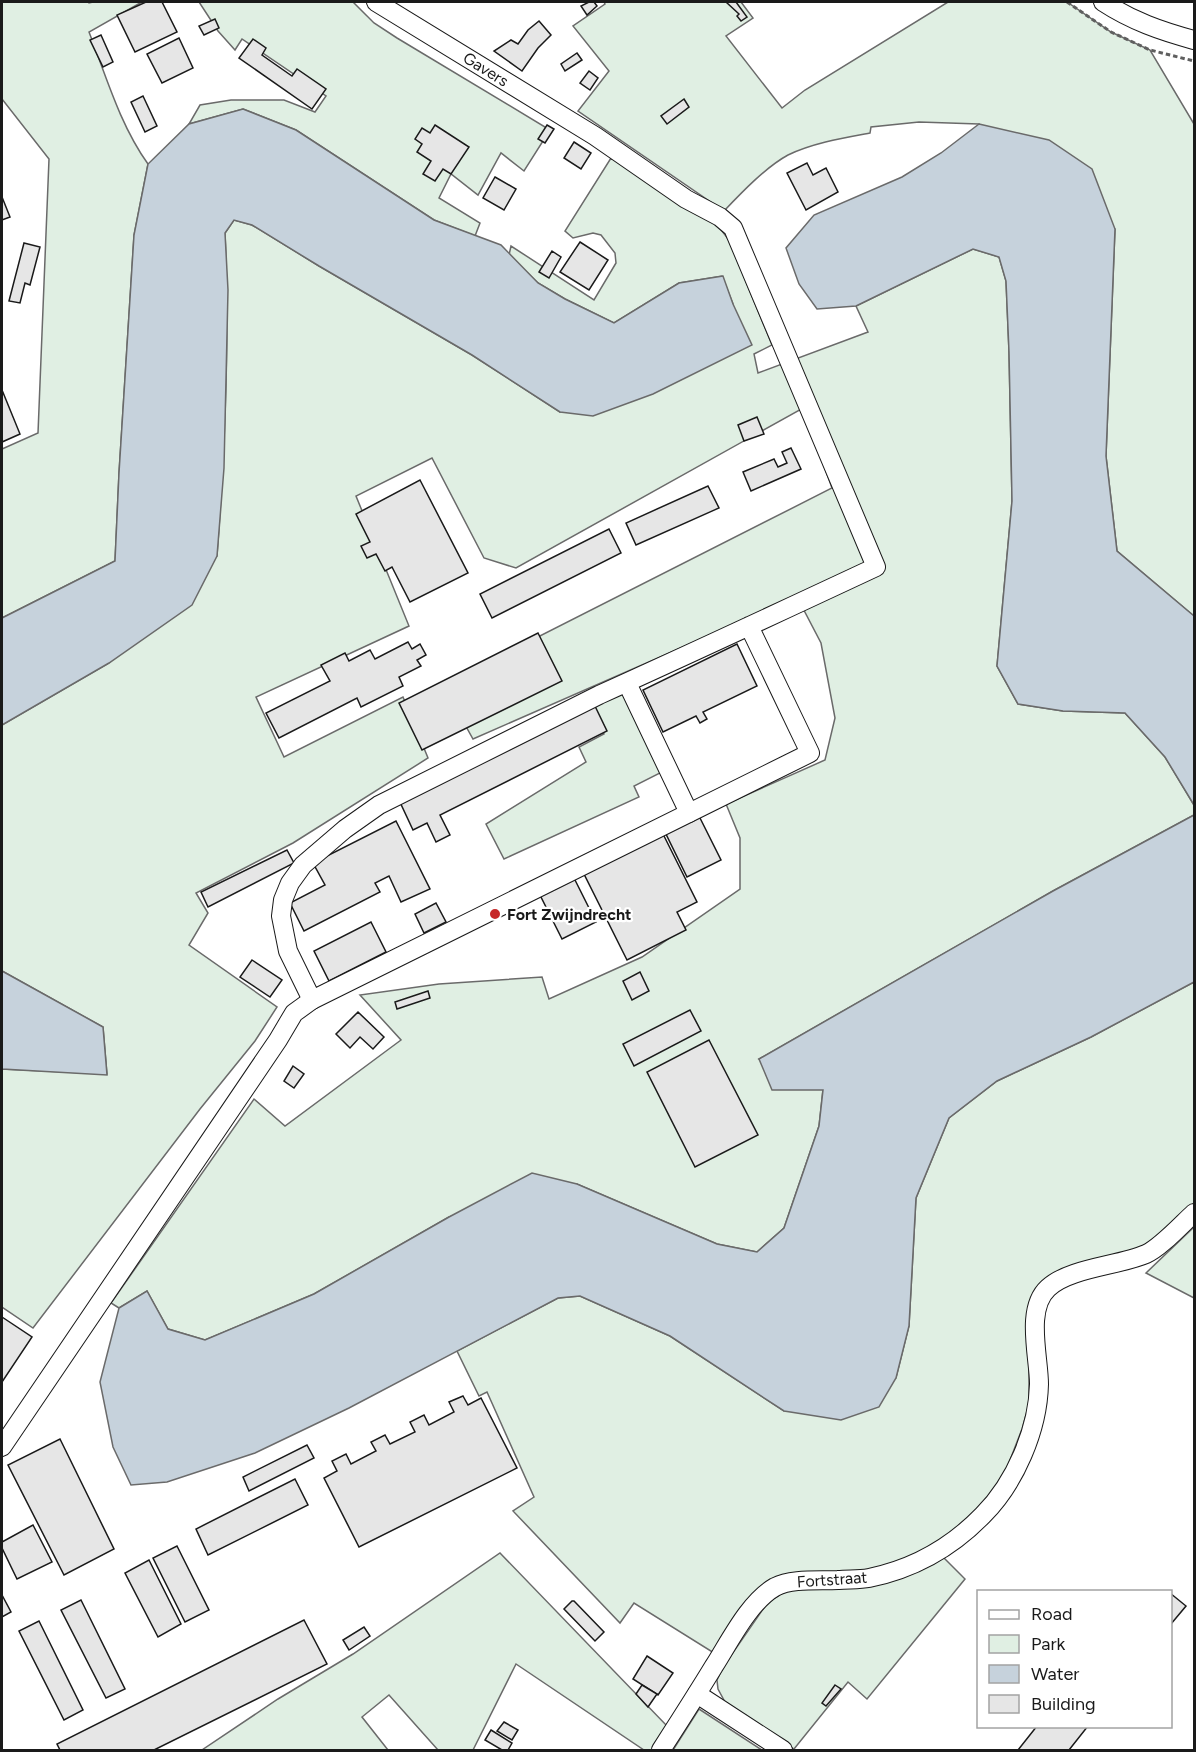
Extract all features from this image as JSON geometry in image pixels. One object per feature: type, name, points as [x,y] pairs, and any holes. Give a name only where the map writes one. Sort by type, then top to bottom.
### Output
[{"type":"street","name":"Gavers","points":[[376,2],[595,136],[686,199],[720,217],[733,228],[876,567],[749,626]]},
{"type":"street","points":[[1103,2],[1156,30],[1194,40]]},
{"type":"street","points":[[2,1447],[294,1013],[312,1000],[810,753],[749,626],[627,683],[379,805],[345,829],[303,865],[290,883],[283,900],[281,916],[288,951],[312,1000]]},
{"type":"street","points":[[627,683],[689,813]]},
{"type":"street","name":"Fortstraat","points":[[661,1750],[742,1621],[765,1594],[777,1586],[790,1582],[868,1578],[912,1565],[949,1545],[984,1514],[1009,1481],[1030,1438],[1039,1386],[1035,1312],[1040,1298],[1048,1287],[1073,1274],[1149,1253],[1194,1213]]},
{"type":"street","points":[[697,1694],[783,1750]]},
{"type":"green space","points":[[2,2],[142,2],[89,32],[129,133],[148,164],[134,235],[115,561],[2,618],[2,449],[38,433],[49,159],[2,99]]},
{"type":"green space","points":[[199,2],[353,2],[374,23],[397,38],[550,130],[524,171],[501,153],[478,195],[451,174],[439,198],[480,223],[475,236],[434,220],[296,130],[243,109],[189,124],[200,105],[231,100],[284,100],[315,112],[326,96],[242,39],[235,50],[218,31]]},
{"type":"green space","points":[[604,2],[741,2],[753,18],[726,36],[782,108],[805,90],[948,2],[1067,2],[1111,32],[1150,50],[1194,124],[1194,616],[1117,551],[1106,456],[1115,229],[979,124],[919,122],[871,127],[870,133],[808,147],[788,155],[771,166],[724,211],[578,111],[609,71],[573,26],[605,4]]},
{"type":"green space","points":[[611,158],[708,213],[729,240],[772,345],[754,354],[758,373],[868,332],[856,306],[973,249],[999,257],[1006,281],[1012,501],[997,666],[1018,704],[1063,711],[1125,713],[1165,757],[1194,805],[1194,815],[1053,891],[759,1059],[823,1089],[819,1126],[784,1228],[757,1252],[717,1244],[577,1184],[449,1217],[314,1294],[205,1340],[168,1329],[147,1291],[119,1308],[111,1303],[254,1099],[285,1126],[401,1040],[360,995],[439,984],[542,977],[549,999],[642,957],[740,889],[740,838],[726,804],[825,760],[835,718],[821,643],[797,597],[473,739],[443,685],[832,488],[803,408],[516,568],[484,558],[432,458],[356,496],[409,626],[256,697],[284,757],[403,697],[428,758],[293,843],[196,893],[208,913],[189,945],[277,1007],[255,1041],[200,1109],[33,1328],[2,1307],[2,1069],[107,1074],[103,1027],[2,971],[2,725],[109,663],[217,556],[226,394],[225,233],[234,220],[252,225],[472,355],[560,412],[733,304],[722,276],[679,283],[614,323],[538,283],[509,255],[511,246],[594,300],[616,263],[615,253],[601,235],[593,233],[573,238],[565,231]]},
{"type":"green space","points":[[622,687],[662,772],[634,786],[639,797],[504,859],[486,824],[586,762],[579,747],[604,734],[590,706]]},
{"type":"green space","points":[[1194,982],[1194,1203],[1142,1250],[1063,1269],[1029,1345],[1029,1404],[1007,1468],[989,1497],[958,1529],[909,1559],[854,1574],[782,1576],[714,1653],[634,1603],[620,1623],[513,1511],[534,1497],[487,1392],[479,1396],[457,1351],[558,1298],[580,1296],[670,1336],[784,1411],[896,1378],[909,1326],[916,1198],[949,1118],[997,1081],[1091,1037]]},
{"type":"green space","points":[[1194,1227],[1194,1298],[1146,1273]]},
{"type":"green space","points":[[500,1553],[668,1727],[653,1750],[644,1750],[516,1664],[473,1750],[438,1750],[389,1695],[362,1717],[388,1750],[202,1750],[278,1699],[353,1654]]},
{"type":"green space","points":[[942,1556],[965,1579],[867,1699],[848,1682],[794,1749],[725,1702],[718,1689],[717,1680],[723,1667],[768,1602],[786,1591]]},
{"type":"green space","points":[[699,1709],[762,1750],[673,1750]]},
{"type":"water","points":[[243,109],[296,130],[434,220],[501,245],[538,283],[614,323],[679,283],[723,276],[752,345],[653,394],[593,416],[560,412],[472,355],[252,225],[234,220],[225,233],[228,290],[224,468],[217,556],[192,605],[109,663],[2,725],[2,618],[115,561],[134,235],[148,164],[189,124]]},
{"type":"water","points":[[979,124],[1049,140],[1092,169],[1115,229],[1106,456],[1117,551],[1194,616],[1194,805],[1165,757],[1125,713],[1063,711],[1018,704],[997,666],[1012,501],[1006,281],[999,257],[973,249],[856,306],[817,309],[799,284],[786,248],[814,215],[902,177],[941,153]]},
{"type":"water","points":[[1194,815],[1194,982],[1091,1037],[997,1081],[949,1118],[916,1198],[909,1326],[896,1378],[879,1407],[841,1420],[784,1411],[670,1336],[580,1296],[558,1298],[349,1408],[255,1453],[167,1482],[131,1485],[113,1447],[100,1382],[119,1308],[147,1291],[168,1329],[205,1340],[314,1294],[449,1217],[532,1173],[577,1184],[717,1244],[757,1252],[784,1228],[819,1126],[823,1090],[772,1090],[759,1059],[1053,891]]},
{"type":"water","points":[[2,971],[103,1027],[107,1075],[2,1069]]},
{"type":"building","points":[[146,2],[162,2],[177,32],[135,52],[117,15]]},
{"type":"building","points":[[594,2],[597,6],[587,15],[581,6]]},
{"type":"building","points":[[726,2],[736,2],[747,17],[741,21],[737,16],[739,14]]},
{"type":"building","points":[[215,19],[219,28],[204,35],[199,26]]},
{"type":"building","points":[[539,21],[551,35],[538,48],[522,71],[494,51],[511,40],[518,44],[528,30]]},
{"type":"building","points":[[101,35],[113,62],[103,67],[90,40]]},
{"type":"building","points":[[179,38],[193,68],[162,83],[147,54]]},
{"type":"building","points":[[253,39],[266,48],[262,55],[292,76],[297,69],[326,89],[312,109],[239,58]]},
{"type":"building","points":[[577,53],[582,60],[565,71],[561,64]]},
{"type":"building","points":[[589,71],[598,78],[590,90],[580,83]]},
{"type":"building","points":[[143,96],[157,126],[145,132],[131,102]]},
{"type":"building","points":[[684,99],[689,107],[667,124],[661,116]]},
{"type":"building","points":[[435,125],[469,147],[451,174],[443,169],[435,181],[423,174],[431,161],[417,152],[422,144],[415,139],[422,128],[430,133]]},
{"type":"building","points":[[547,125],[554,129],[545,143],[538,139]]},
{"type":"building","points":[[574,142],[591,153],[581,169],[564,158]]},
{"type":"building","points":[[807,163],[813,175],[826,168],[838,192],[806,210],[787,173]]},
{"type":"building","points":[[495,177],[516,189],[504,210],[483,198]]},
{"type":"building","points":[[2,197],[10,217],[2,220]]},
{"type":"building","points":[[580,242],[608,260],[589,290],[560,272]]},
{"type":"building","points":[[24,243],[40,247],[30,285],[25,283],[20,303],[9,301]]},
{"type":"building","points":[[552,251],[561,257],[549,278],[539,272]]},
{"type":"building","points":[[2,390],[20,434],[2,442]]},
{"type":"building","points":[[757,417],[764,434],[744,441],[738,425]]},
{"type":"building","points":[[791,448],[801,469],[751,491],[743,472],[774,459],[778,467],[787,463],[782,452]]},
{"type":"building","points":[[420,480],[468,573],[410,602],[392,567],[385,571],[376,554],[367,558],[361,546],[370,542],[356,514]]},
{"type":"building","points":[[708,486],[719,508],[636,545],[626,523]]},
{"type":"building","points":[[609,529],[621,553],[492,618],[480,594]]},
{"type":"building","points":[[538,633],[562,681],[422,750],[399,703]]},
{"type":"building","points":[[408,642],[412,649],[420,644],[426,655],[417,660],[421,666],[399,677],[403,686],[361,707],[357,698],[279,738],[266,713],[330,681],[321,665],[345,653],[349,661],[370,650],[375,659]]},
{"type":"building","points":[[737,644],[757,686],[703,712],[707,719],[700,723],[696,716],[663,732],[643,690]]},
{"type":"building","points":[[593,702],[607,731],[440,815],[450,835],[436,842],[427,823],[413,830],[399,800]]},
{"type":"building","points":[[698,814],[721,860],[687,877],[664,830]]},
{"type":"building","points":[[396,821],[430,889],[401,902],[389,876],[375,883],[380,892],[304,931],[290,903],[325,885],[313,863]]},
{"type":"building","points":[[662,832],[697,902],[677,912],[686,930],[627,960],[583,872]]},
{"type":"building","points":[[287,850],[294,863],[208,907],[201,892]]},
{"type":"building","points":[[573,876],[596,922],[562,939],[539,893]]},
{"type":"building","points":[[436,903],[446,922],[424,933],[415,914]]},
{"type":"building","points":[[371,922],[386,952],[329,981],[314,951]]},
{"type":"building","points":[[252,960],[282,980],[270,997],[240,977]]},
{"type":"building","points":[[640,972],[649,991],[632,1000],[623,981]]},
{"type":"building","points":[[428,991],[430,998],[397,1009],[395,1002]]},
{"type":"building","points":[[690,1010],[701,1031],[634,1066],[623,1044]]},
{"type":"building","points":[[358,1012],[384,1037],[373,1049],[360,1037],[350,1048],[336,1034]]},
{"type":"building","points":[[709,1040],[758,1135],[695,1167],[647,1072]]},
{"type":"building","points":[[293,1066],[304,1074],[294,1088],[284,1081]]},
{"type":"building","points":[[2,1317],[32,1337],[2,1382]]},
{"type":"building","points":[[463,1396],[468,1405],[481,1398],[517,1468],[359,1547],[324,1478],[337,1471],[332,1461],[346,1454],[351,1464],[376,1451],[371,1442],[385,1435],[390,1444],[415,1432],[410,1422],[424,1415],[429,1425],[454,1412],[449,1402]]},
{"type":"building","points":[[60,1439],[114,1549],[64,1575],[8,1465]]},
{"type":"building","points":[[307,1445],[314,1458],[249,1491],[243,1477]]},
{"type":"building","points":[[295,1479],[308,1505],[208,1555],[196,1529]]},
{"type":"building","points":[[33,1525],[52,1562],[17,1579],[2,1548],[2,1542]]},
{"type":"building","points":[[177,1546],[209,1610],[185,1622],[153,1558]]},
{"type":"building","points":[[149,1560],[181,1624],[158,1637],[125,1573]]},
{"type":"building","points":[[2,1595],[11,1612],[2,1617]]},
{"type":"building","points":[[1172,1595],[1186,1606],[1172,1623]]},
{"type":"building","points":[[81,1600],[125,1689],[106,1698],[61,1610]]},
{"type":"building","points":[[572,1601],[604,1632],[595,1641],[564,1609]]},
{"type":"building","points":[[304,1620],[327,1664],[154,1750],[60,1750],[57,1744]]},
{"type":"building","points":[[39,1621],[83,1710],[64,1720],[19,1631]]},
{"type":"building","points":[[364,1627],[370,1636],[349,1650],[343,1640]]},
{"type":"building","points":[[647,1656],[673,1673],[658,1695],[633,1679]]},
{"type":"building","points":[[642,1685],[657,1694],[648,1707],[636,1694]]},
{"type":"building","points":[[835,1685],[841,1689],[826,1706],[822,1703]]},
{"type":"building","points":[[504,1722],[518,1730],[512,1740],[497,1731]]},
{"type":"building","points":[[1035,1728],[1086,1728],[1069,1750],[1018,1750]]},
{"type":"building","points":[[491,1730],[512,1743],[508,1750],[502,1750],[485,1740]]},
{"type":"place","name":"Fort Zwijndrecht","points":[[495,914]]}]
